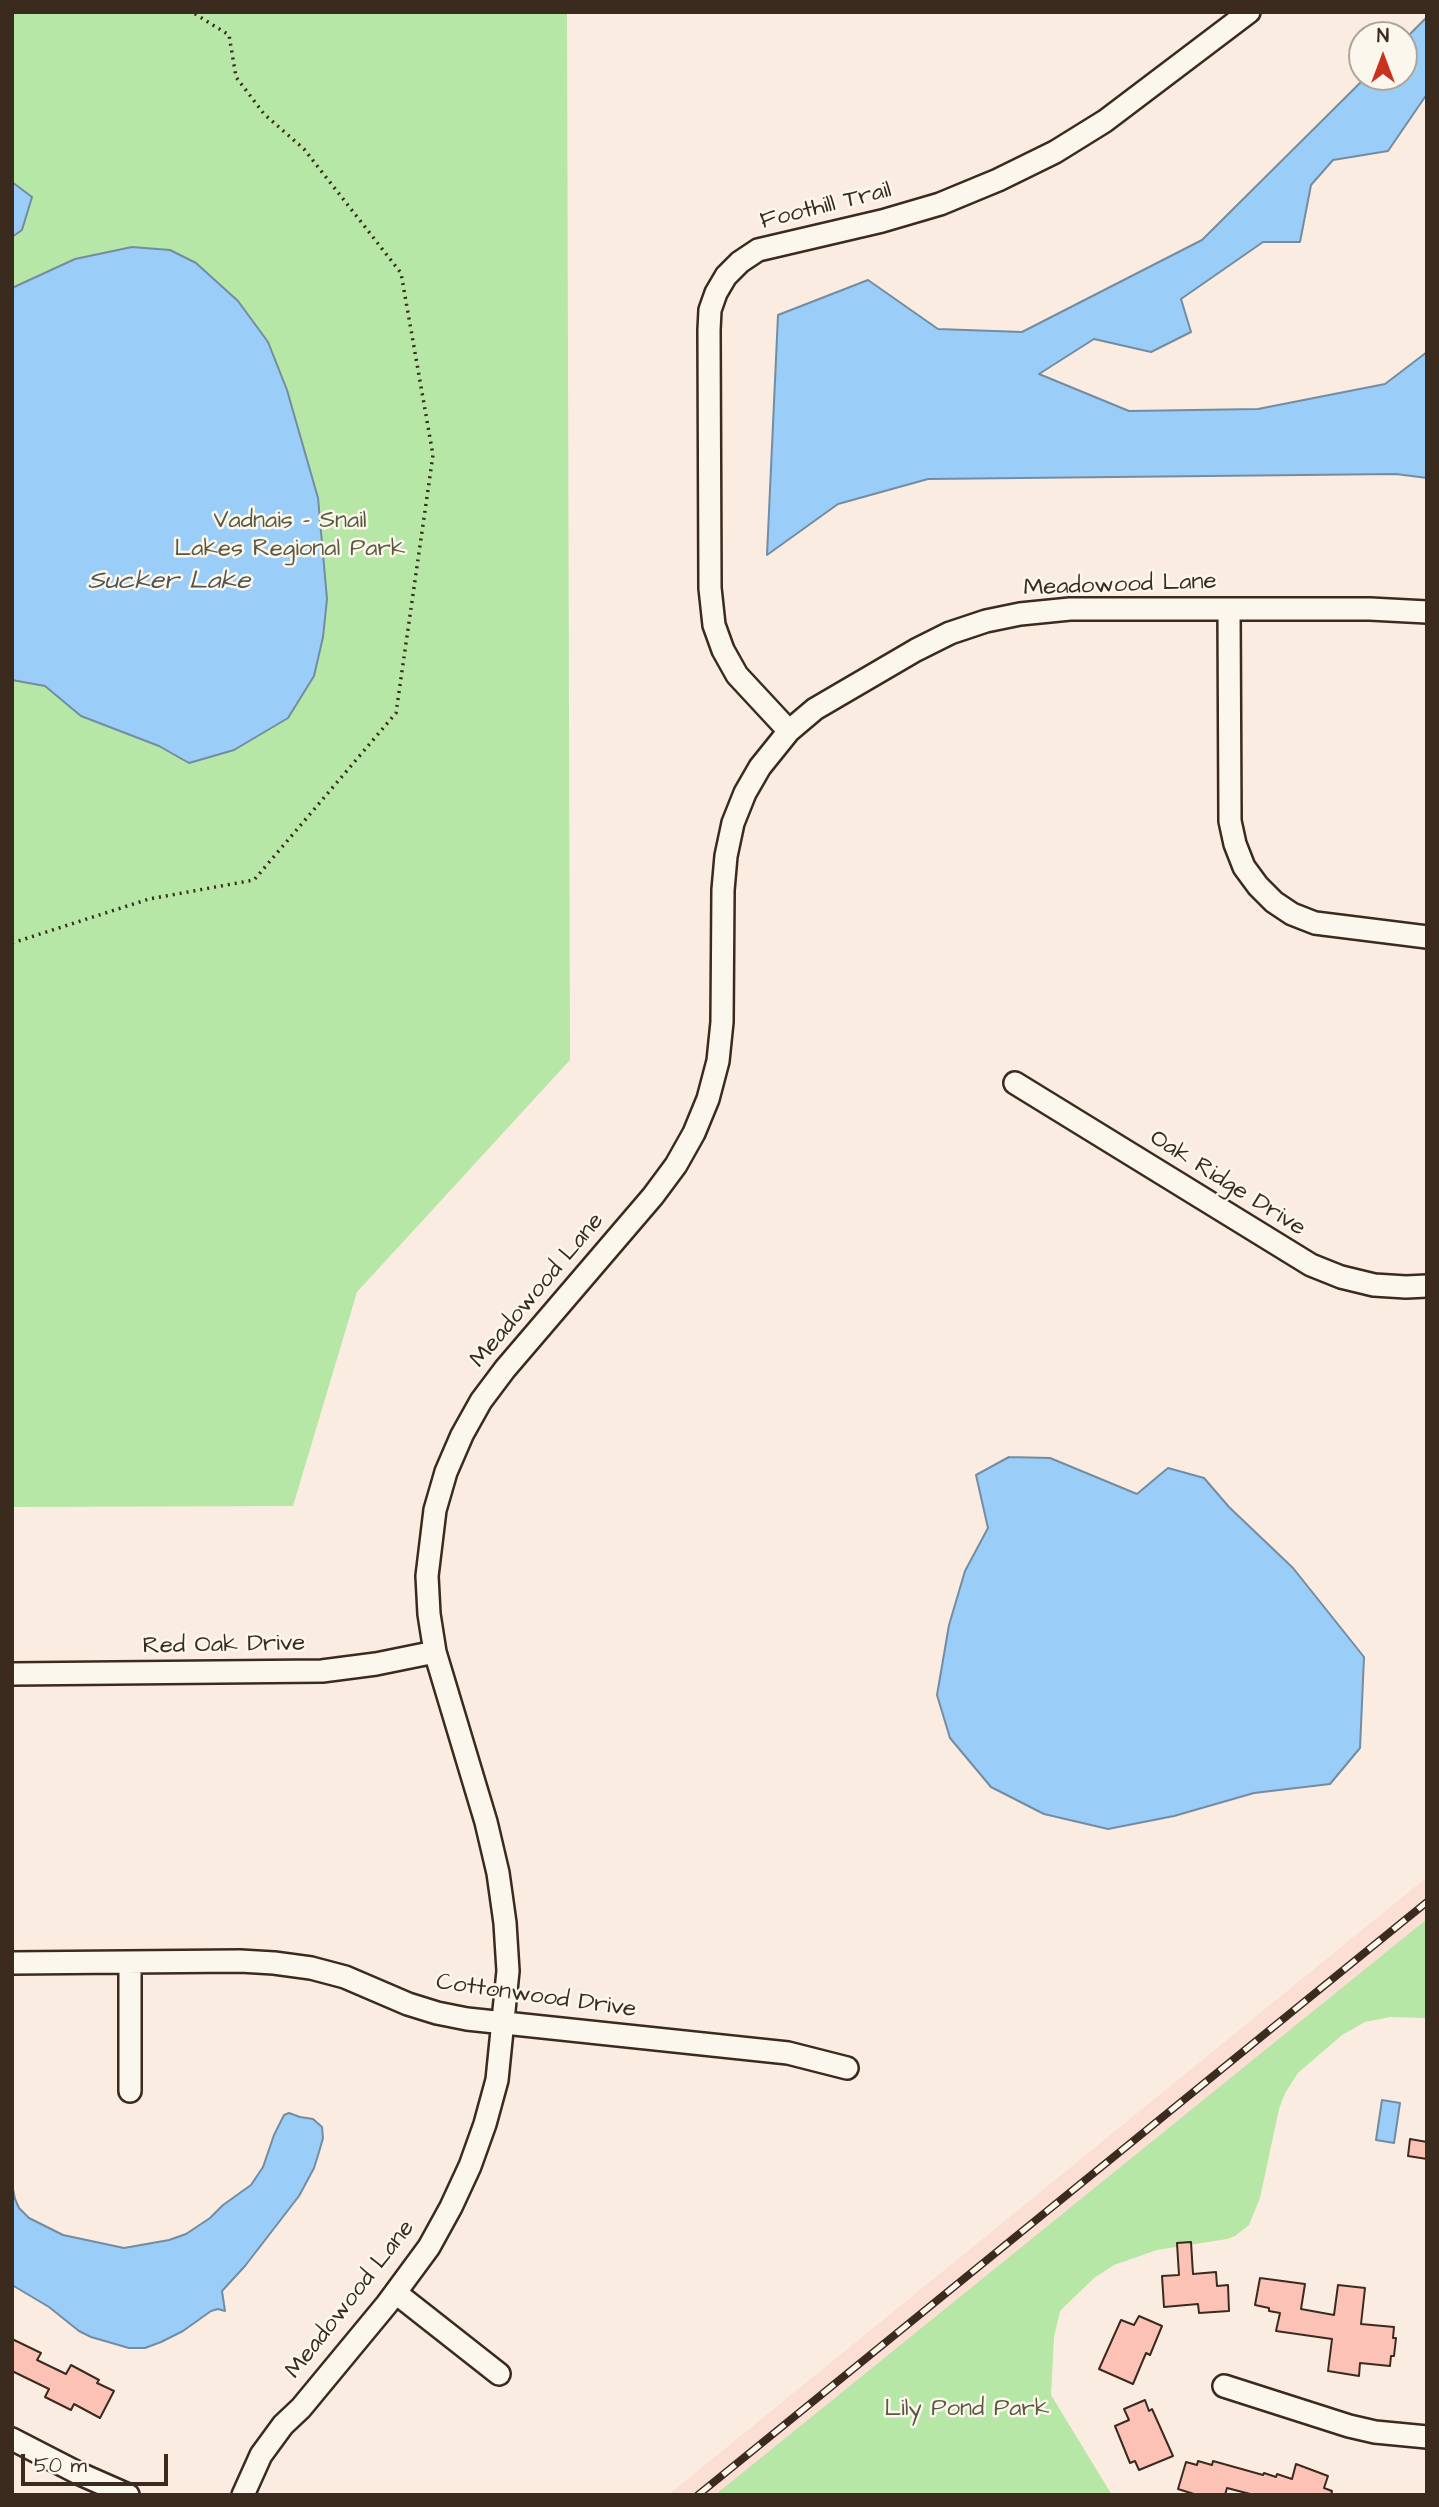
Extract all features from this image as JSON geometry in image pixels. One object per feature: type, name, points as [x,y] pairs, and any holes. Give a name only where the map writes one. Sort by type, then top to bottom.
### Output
[{"type":"street","name":"Foothill Trail","points":[[789,731],[737,675],[723,650],[714,625],[710,588],[709,330],[710,310],[726,276],[758,250],[882,221],[940,204],[999,180],[1055,152],[1105,121],[1249,12]]},
{"type":"street","points":[[1229,609],[1230,821],[1244,867],[1274,902],[1292,914],[1315,923],[1427,937]]},
{"type":"street","name":"Meadowood Lane","points":[[243,2495],[261,2455],[283,2425],[301,2408],[396,2293],[429,2247],[452,2207],[485,2124],[496,2080],[508,1971],[505,1923],[498,1873],[486,1822],[435,1651],[427,1576],[430,1537],[446,1472],[462,1434],[481,1401],[505,1369],[653,1196],[676,1165],[694,1133],[708,1098],[718,1061],[722,1022],[723,890],[726,856],[733,824],[745,793],[760,767],[789,731],[815,709],[916,650],[950,633],[986,621],[1057,610],[1370,609],[1427,612]]},
{"type":"street","name":"Oak Ridge Drive","points":[[1014,1083],[1311,1265],[1341,1278],[1374,1285],[1427,1286]]},
{"type":"street","name":"Red Oak Drive","points":[[12,1674],[322,1671],[376,1664],[435,1651]]},
{"type":"street","name":"Cottonwood Drive","points":[[12,1963],[240,1961],[311,1968],[345,1977],[375,1991],[437,2013],[501,2023],[788,2053],[847,2068]]},
{"type":"street","points":[[130,2091],[131,1963]]},
{"type":"street","points":[[396,2293],[499,2374]]},
{"type":"street","points":[[1224,2386],[1335,2423],[1375,2432],[1427,2437]]},
{"type":"street","points":[[12,2439],[128,2495]]},
{"type":"path","points":[[12,943],[149,899],[254,880],[396,713],[433,455],[401,274],[304,149],[264,114],[236,77],[229,35],[192,12]]},
{"type":"shaded area","points":[[1427,1877],[1427,1926],[728,2495],[668,2495]]},
{"type":"green space","name":"Vadnais - Snail Lakes Regional Park","points":[[12,12],[567,12],[570,1060],[357,1292],[293,1506],[12,1507]]},
{"type":"green space","name":"Lily Pond Park","points":[[1427,1919],[1427,2018],[1390,2017],[1365,2022],[1342,2035],[1298,2073],[1285,2093],[1279,2109],[1260,2198],[1249,2225],[1227,2239],[1157,2250],[1114,2265],[1094,2278],[1060,2311],[1054,2337],[1051,2395],[1112,2495],[715,2495]]},
{"type":"water","points":[[1427,17],[1427,94],[1388,151],[1333,160],[1311,185],[1300,242],[1263,242],[1181,299],[1191,332],[1151,352],[1094,339],[1039,374],[1129,411],[1258,409],[1385,384],[1427,352],[1427,478],[1396,474],[928,479],[838,504],[767,555],[778,315],[868,280],[938,329],[1022,332],[1202,240],[1352,91],[1418,91],[1418,26]]},
{"type":"water","points":[[12,182],[32,197],[22,230],[12,237]]},
{"type":"water","name":"Sucker Lake","points":[[132,247],[170,250],[196,263],[238,301],[268,342],[287,390],[318,498],[327,599],[323,637],[314,676],[288,718],[234,750],[189,763],[159,746],[81,716],[45,686],[12,680],[12,288],[75,259]]},
{"type":"water","points":[[1009,1457],[1050,1458],[1137,1494],[1168,1468],[1204,1478],[1229,1507],[1293,1568],[1364,1657],[1360,1748],[1330,1784],[1254,1793],[1174,1816],[1108,1829],[1044,1814],[991,1787],[950,1738],[937,1695],[949,1625],[965,1571],[988,1528],[976,1475]]},
{"type":"water","points":[[1382,2100],[1400,2103],[1394,2143],[1376,2140]]},
{"type":"water","points":[[289,2113],[313,2119],[322,2127],[323,2138],[314,2168],[299,2196],[245,2266],[222,2291],[225,2311],[211,2311],[183,2331],[161,2342],[145,2348],[129,2348],[79,2331],[49,2307],[12,2285],[12,2184],[19,2208],[29,2218],[63,2235],[124,2248],[169,2240],[186,2234],[210,2218],[251,2185],[263,2167],[284,2115]]},
{"type":"building","points":[[1410,2139],[1427,2142],[1427,2159],[1408,2156]]},
{"type":"building","points":[[1191,2242],[1193,2274],[1216,2272],[1217,2286],[1228,2285],[1229,2311],[1199,2313],[1198,2304],[1164,2307],[1162,2276],[1179,2275],[1177,2243]]},
{"type":"building","points":[[1260,2278],[1305,2284],[1301,2309],[1334,2315],[1338,2285],[1365,2288],[1361,2324],[1394,2327],[1393,2338],[1396,2338],[1390,2366],[1360,2363],[1359,2376],[1328,2371],[1332,2339],[1276,2331],[1280,2313],[1255,2305]]},
{"type":"building","points":[[1139,2316],[1162,2326],[1150,2355],[1146,2353],[1133,2384],[1099,2369],[1121,2320],[1134,2325]]},
{"type":"building","points":[[12,2339],[41,2353],[37,2360],[66,2374],[71,2365],[114,2391],[100,2418],[74,2404],[71,2410],[45,2397],[49,2389],[12,2371]]},
{"type":"building","points":[[1145,2400],[1149,2411],[1152,2409],[1173,2456],[1139,2470],[1135,2461],[1130,2463],[1115,2426],[1129,2420],[1124,2409]]},
{"type":"building","points":[[1198,2461],[1212,2465],[1213,2461],[1263,2475],[1264,2473],[1276,2477],[1277,2474],[1292,2479],[1296,2464],[1328,2476],[1324,2488],[1332,2491],[1331,2495],[1254,2495],[1227,2488],[1225,2495],[1197,2495],[1178,2489],[1186,2462],[1197,2465]]},
{"type":"railway","points":[[698,2495],[1427,1902]]}]
